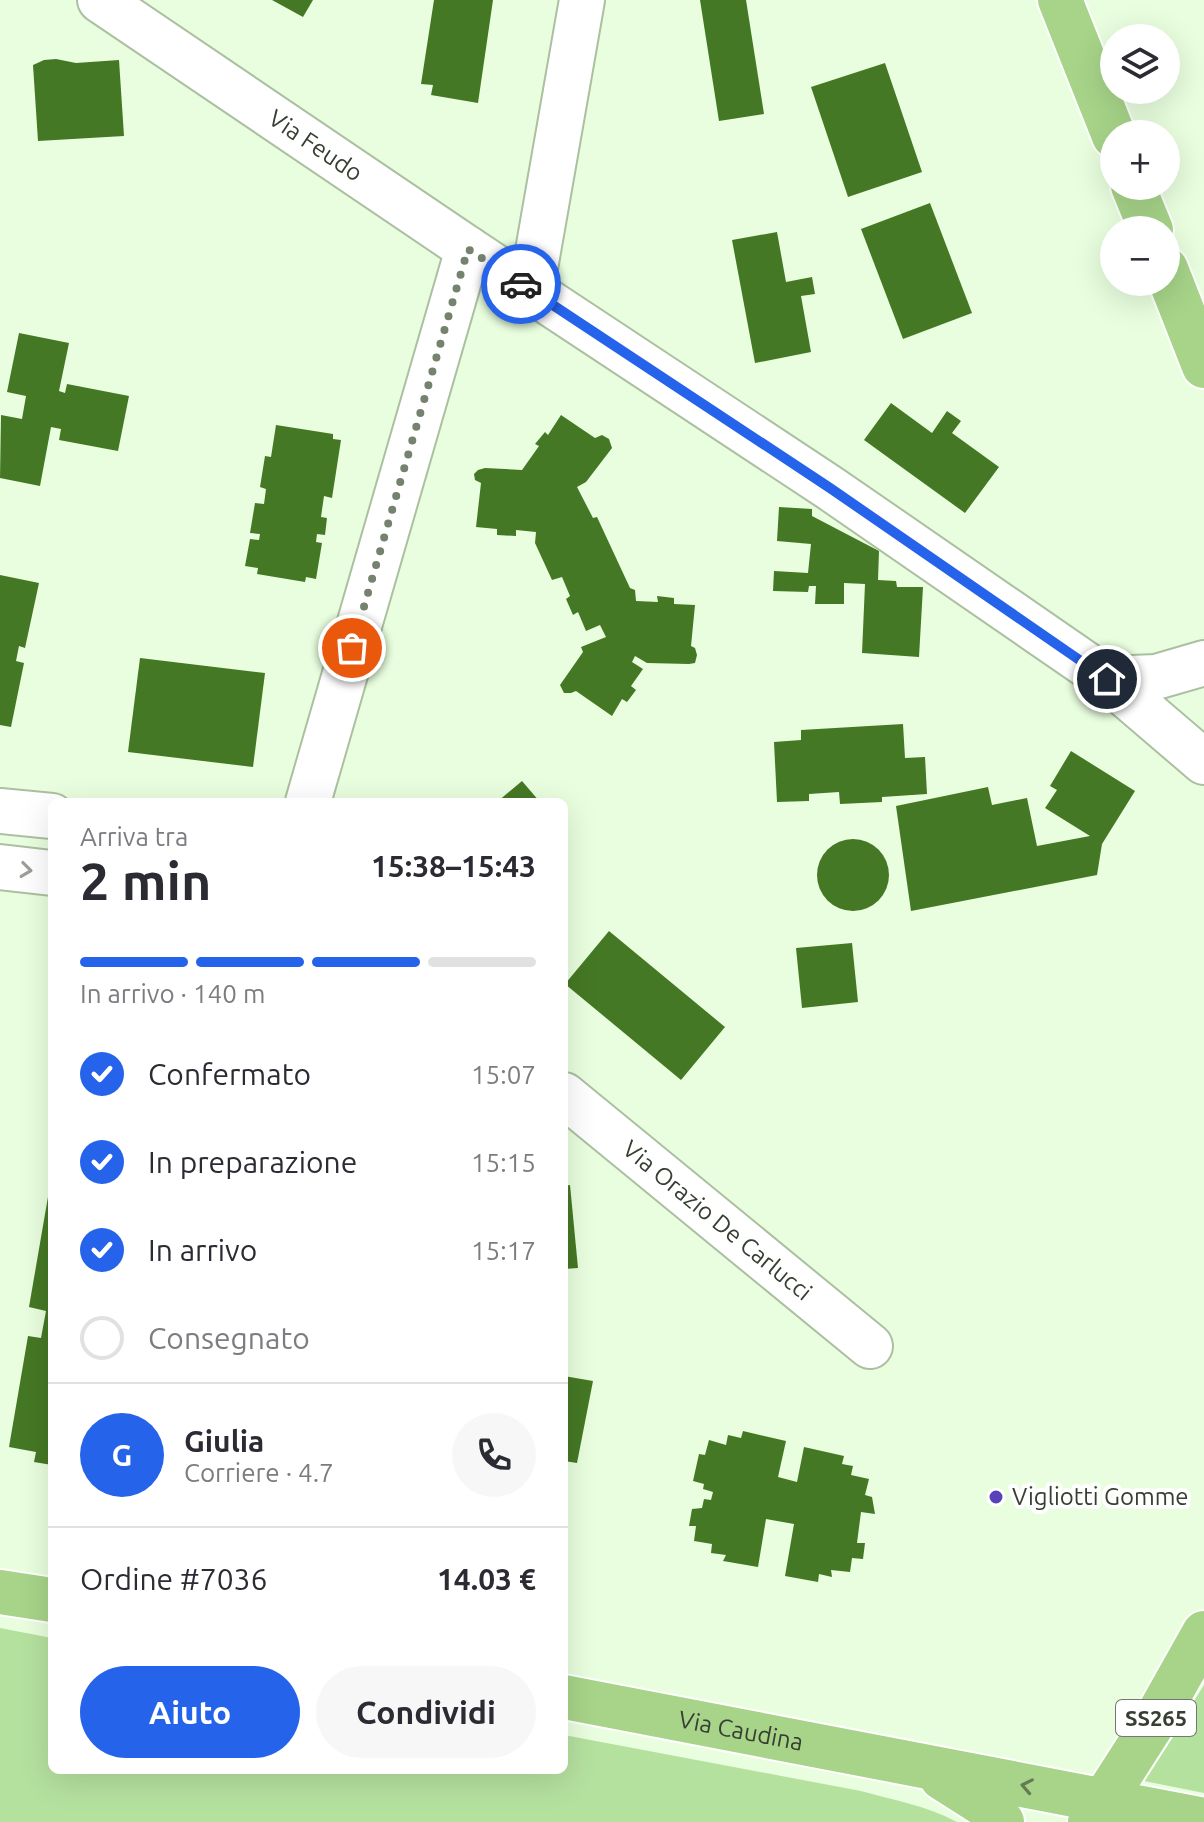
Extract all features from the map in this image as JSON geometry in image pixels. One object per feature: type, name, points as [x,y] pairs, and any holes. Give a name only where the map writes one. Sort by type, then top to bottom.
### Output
[{"type":"main road","points":[[1060,0],[1108,120]]},
{"type":"main road","points":[[1177,296],[1204,366]]},
{"type":"main road","points":[[0,1592],[48,1599]]},
{"type":"main road","name":"SS265","points":[[1097,1811],[1154,1722],[1204,1633]]},
{"type":"main road","name":"Via Caudina","points":[[568,1698],[919,1765],[1097,1811],[1204,1820]]},
{"type":"main road","name":"Via Caudina","points":[[919,1765],[975,1797],[994,1811],[1002,1822]]},
{"type":"street","name":"Via Feudo","points":[[100,0],[468,249],[830,488],[1107,679],[1204,762]]},
{"type":"street","points":[[531,291],[582,0]]},
{"type":"street","points":[[309,798],[468,249]]},
{"type":"street","points":[[1107,679],[1156,677],[1204,663]]},
{"type":"street","points":[[0,811],[48,816]]},
{"type":"street","points":[[0,867],[48,873]]},
{"type":"street","name":"Via Orazio De Carlucci","points":[[568,1098],[870,1346]]},
{"type":"green space","points":[[0,1628],[48,1637],[48,1774],[568,1774],[568,1736],[861,1791],[922,1808],[957,1822],[0,1822]]},
{"type":"green space","points":[[1204,1685],[1204,1793],[1144,1781]]},
{"type":"building","points":[[272,0],[313,0],[303,17]]},
{"type":"building","points":[[434,0],[493,0],[478,103],[431,95],[433,85],[421,84]]},
{"type":"building","points":[[700,0],[746,0],[764,114],[719,121]]},
{"type":"building","points":[[56,59],[76,63],[119,60],[124,136],[38,141],[33,65]]},
{"type":"building","points":[[885,63],[922,172],[848,197],[811,87]]},
{"type":"building","points":[[930,203],[972,313],[903,339],[861,229]]},
{"type":"building","points":[[777,232],[786,282],[812,277],[815,294],[801,296],[811,352],[755,363],[732,240]]},
{"type":"building","points":[[19,333],[69,343],[59,391],[65,393],[67,384],[129,396],[118,451],[59,440],[61,429],[51,427],[40,486],[0,478],[1,415],[22,419],[26,396],[7,392]]},
{"type":"building","points":[[891,403],[932,433],[947,411],[961,421],[952,433],[999,467],[965,513],[864,440]]},
{"type":"building","points":[[561,415],[595,438],[602,435],[609,439],[612,448],[586,482],[577,487],[593,518],[597,517],[630,588],[635,590],[636,601],[658,602],[657,596],[674,598],[674,604],[695,605],[691,646],[697,655],[695,663],[647,663],[635,656],[632,662],[643,669],[631,686],[636,690],[627,702],[622,699],[612,716],[576,691],[564,693],[560,685],[583,652],[581,647],[606,637],[600,625],[586,631],[578,612],[573,615],[566,599],[570,596],[562,577],[552,580],[535,543],[536,532],[516,530],[516,536],[497,535],[497,529],[476,527],[481,483],[475,480],[474,474],[485,468],[522,470],[539,446],[535,444],[545,432],[548,435]]},
{"type":"building","points":[[276,425],[333,434],[333,439],[341,440],[332,498],[324,496],[321,517],[327,518],[325,535],[317,534],[316,542],[322,543],[316,579],[306,577],[305,582],[257,574],[258,568],[245,566],[250,539],[259,540],[260,534],[250,533],[255,503],[264,504],[266,489],[260,487],[265,456],[271,457]]},
{"type":"building","points":[[779,507],[812,509],[812,516],[879,551],[878,580],[896,581],[897,587],[923,587],[919,657],[862,653],[865,584],[844,583],[844,604],[815,604],[816,586],[809,586],[808,592],[773,591],[774,571],[808,573],[811,544],[777,541]]},
{"type":"building","points":[[0,575],[39,583],[25,648],[19,646],[16,661],[24,663],[11,727],[0,725]]},
{"type":"building","points":[[140,658],[265,673],[253,767],[128,752]]},
{"type":"building","points":[[903,724],[905,758],[925,757],[927,794],[882,797],[882,802],[840,804],[839,792],[809,794],[809,801],[777,802],[774,742],[801,740],[801,730]]},
{"type":"building","points":[[1071,751],[1135,791],[1102,844],[1097,875],[911,911],[896,806],[988,787],[992,805],[1027,798],[1037,846],[1090,836],[1045,808],[1057,790],[1050,786]]},
{"type":"building","points":[[522,781],[537,798],[502,798]]},
{"type":"building","points":[[853,839],[873,845],[883,855],[889,875],[883,895],[873,905],[853,911],[833,905],[823,895],[817,875],[823,855],[833,845]]},
{"type":"building","points":[[609,931],[725,1027],[681,1080],[568,986],[568,980]]},
{"type":"building","points":[[852,943],[858,1002],[802,1008],[796,948]]},
{"type":"building","points":[[568,1185],[578,1268],[568,1269]]},
{"type":"building","points":[[48,1197],[48,1464],[34,1462],[36,1452],[9,1447],[28,1336],[41,1338],[46,1311],[29,1307]]},
{"type":"building","points":[[568,1377],[593,1381],[577,1463],[568,1462]]},
{"type":"building","points":[[743,1431],[786,1441],[778,1477],[797,1482],[804,1447],[844,1456],[842,1464],[853,1466],[851,1475],[869,1479],[865,1495],[872,1497],[875,1514],[861,1512],[857,1543],[865,1543],[863,1559],[852,1558],[850,1572],[831,1570],[832,1577],[819,1574],[818,1582],[785,1576],[794,1524],[766,1519],[758,1567],[723,1561],[726,1555],[711,1553],[712,1544],[694,1541],[696,1526],[689,1526],[692,1509],[702,1508],[704,1499],[711,1500],[713,1492],[703,1489],[704,1484],[693,1481],[699,1454],[705,1455],[709,1440],[726,1445],[728,1435],[741,1438]]},
{"type":"way so far","points":[[352,648],[468,249],[521,284]]},
{"type":"place","name":"Vigliotti Gomme","points":[[996,1497]]},
{"type":"route","points":[[521,284],[830,488],[1107,679]]}]
